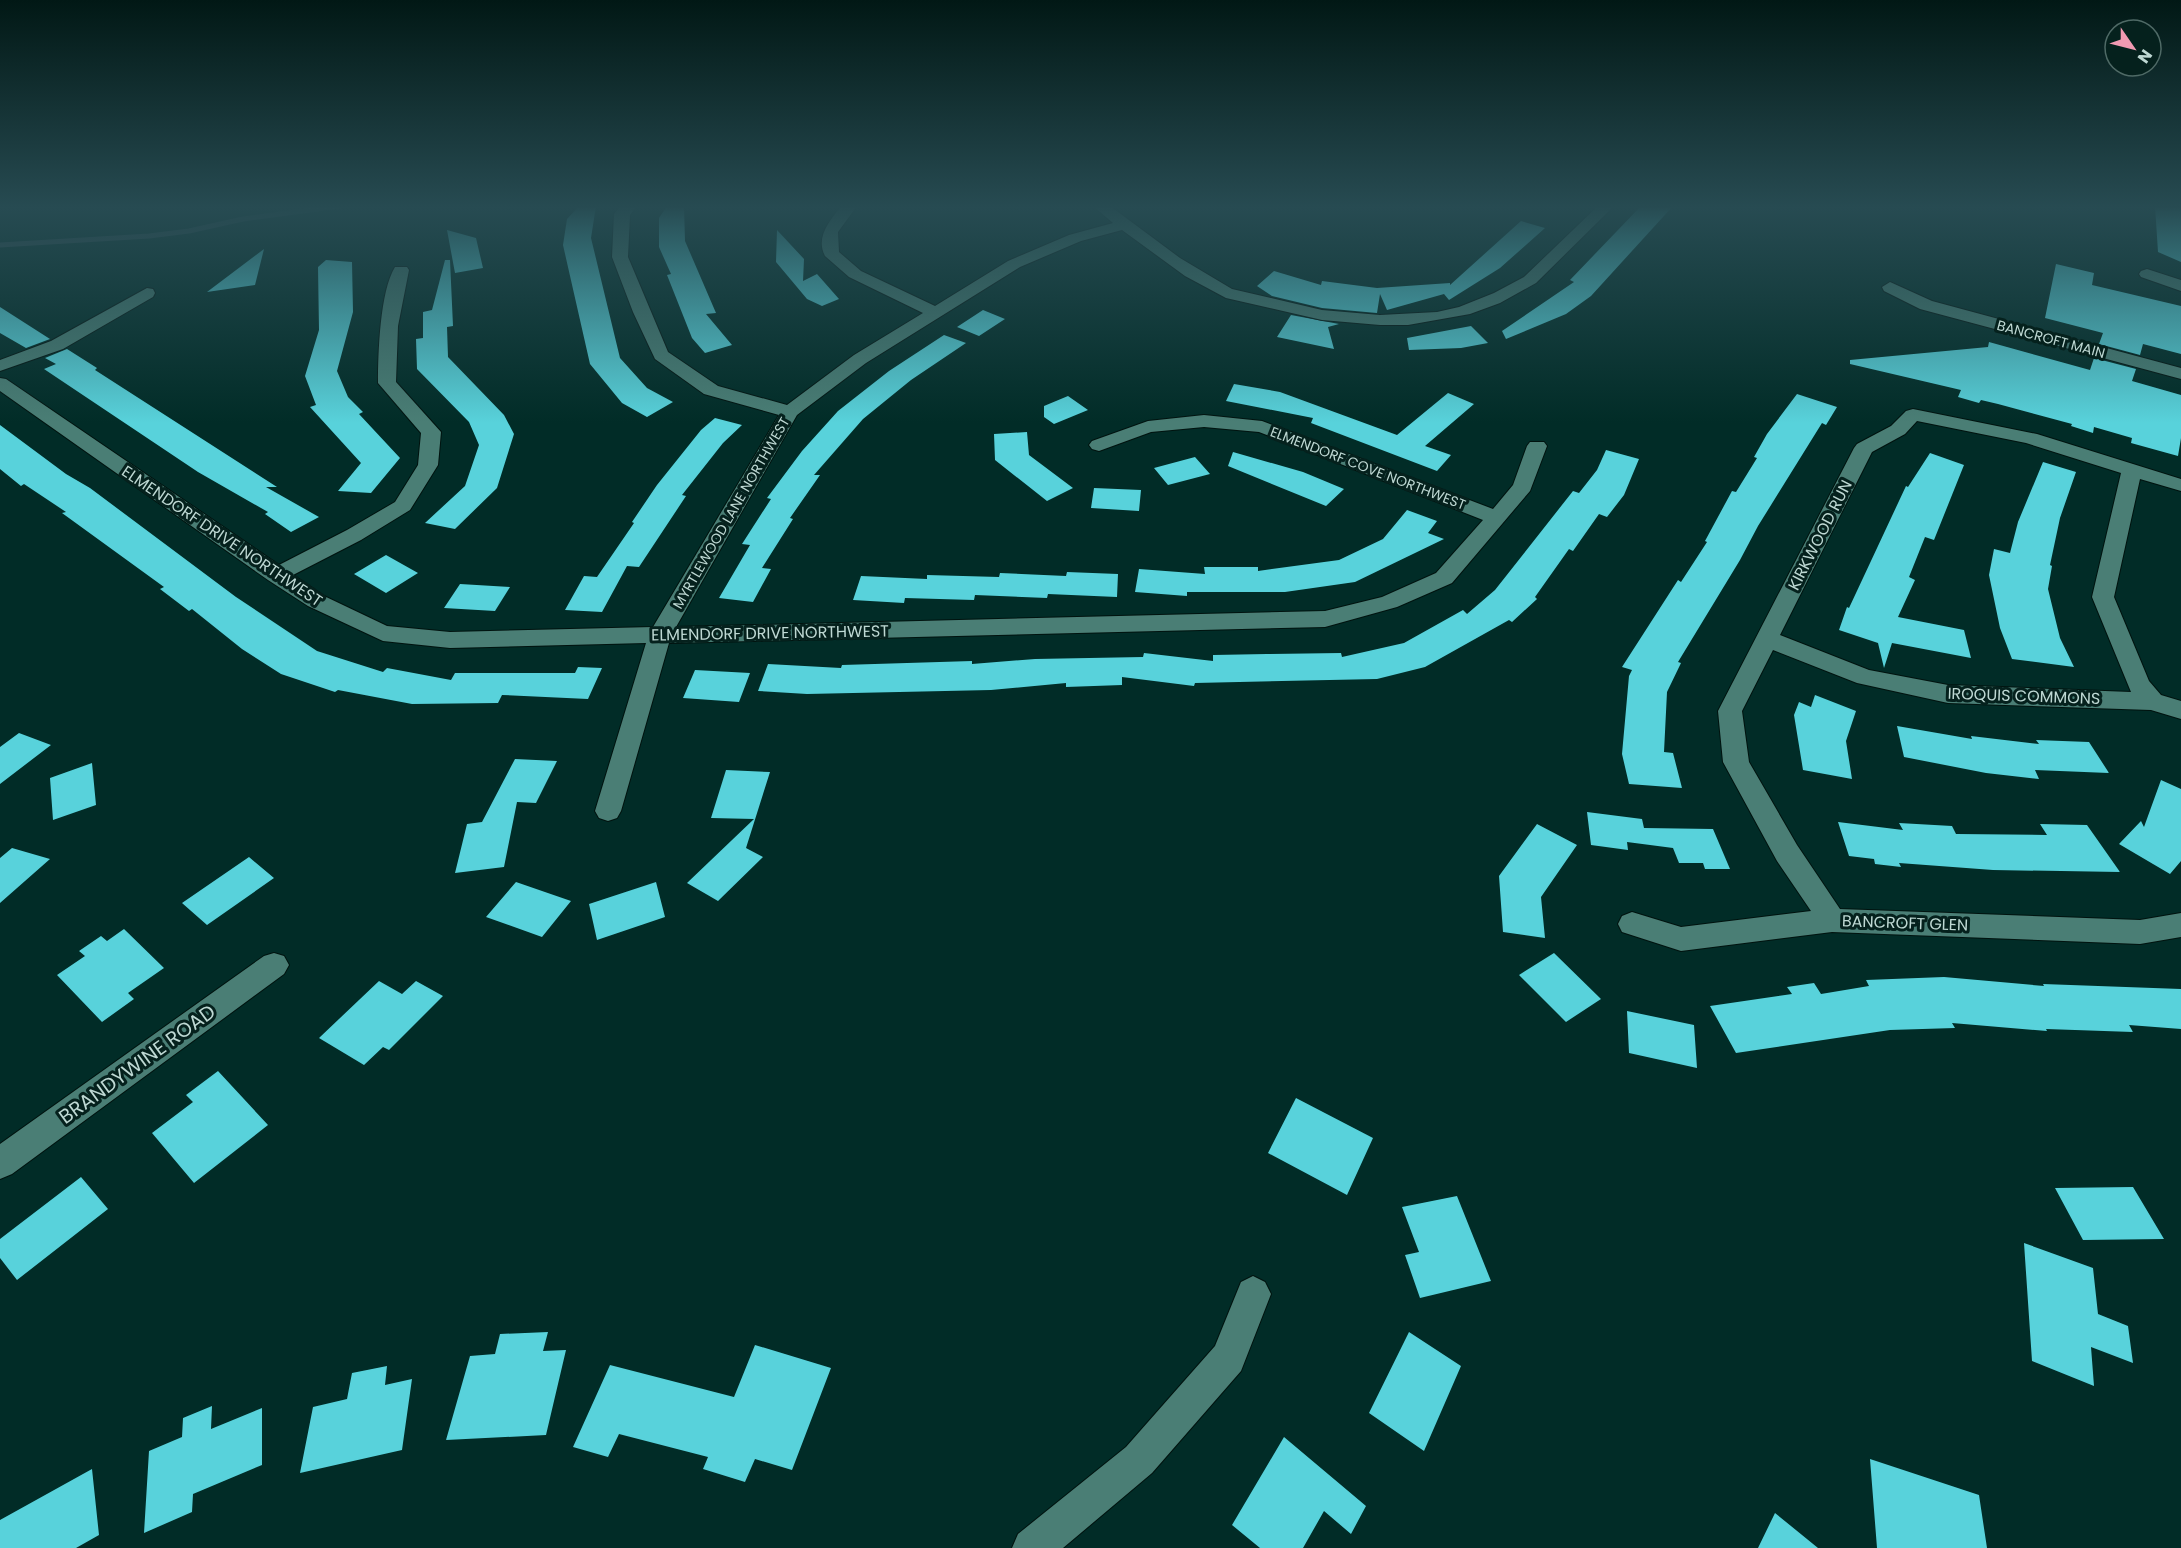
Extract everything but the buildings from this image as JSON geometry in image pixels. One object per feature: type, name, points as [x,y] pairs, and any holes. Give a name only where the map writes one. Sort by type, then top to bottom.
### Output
[{"type":"street","points":[[276,575],[354,536],[403,506],[428,465],[431,432],[387,383],[386,360],[392,302],[398,278]]},
{"type":"street","points":[[628,278],[640,312],[661,355],[711,390],[790,412]]},
{"type":"street","points":[[864,278],[935,312]]},
{"type":"street","name":"MYRTLEWOOD LANE NORTHWEST","points":[[608,811],[660,635],[790,412],[860,359],[991,278]]},
{"type":"street","points":[[1203,278],[1221,290],[1306,314],[1404,321],[1450,313],[1488,302],[1532,278]]},
{"type":"street","points":[[2159,278],[2181,286]]},
{"type":"street","name":"BANCROFT MAIN","points":[[1890,287],[1926,305],[2181,374]]},
{"type":"street","points":[[0,366],[57,345],[147,293]]},
{"type":"street","name":"ELMENDORF DRIVE NORTHWEST","points":[[0,383],[316,601],[383,633],[450,640],[1325,619],[1389,602],[1444,578],[1522,487],[1537,446]]},
{"type":"street","name":"KIRKWOOD RUN","points":[[1832,920],[1787,853],[1736,762],[1730,711],[1864,448],[1898,430],[1913,415],[2030,438],[2181,485]]},
{"type":"street","name":"ELMENDORF COVE NORTHWEST","points":[[1100,445],[1148,427],[1204,421],[1262,427],[1496,517]]},
{"type":"street","points":[[2132,470],[2103,597],[2139,685],[2152,701]]},
{"type":"street","name":"IROQUIS COMMONS","points":[[1767,639],[1865,677],[1948,694],[2152,701],[2181,710]]},
{"type":"street","name":"BANCROFT GLEN","points":[[1632,924],[1681,939],[1832,920],[2140,932],[2181,925]]},
{"type":"street","name":"BRANDYWINE ROAD","points":[[0,1163],[274,965]]},
{"type":"street","points":[[1032,1548],[1139,1460],[1228,1358],[1253,1294]]}]
